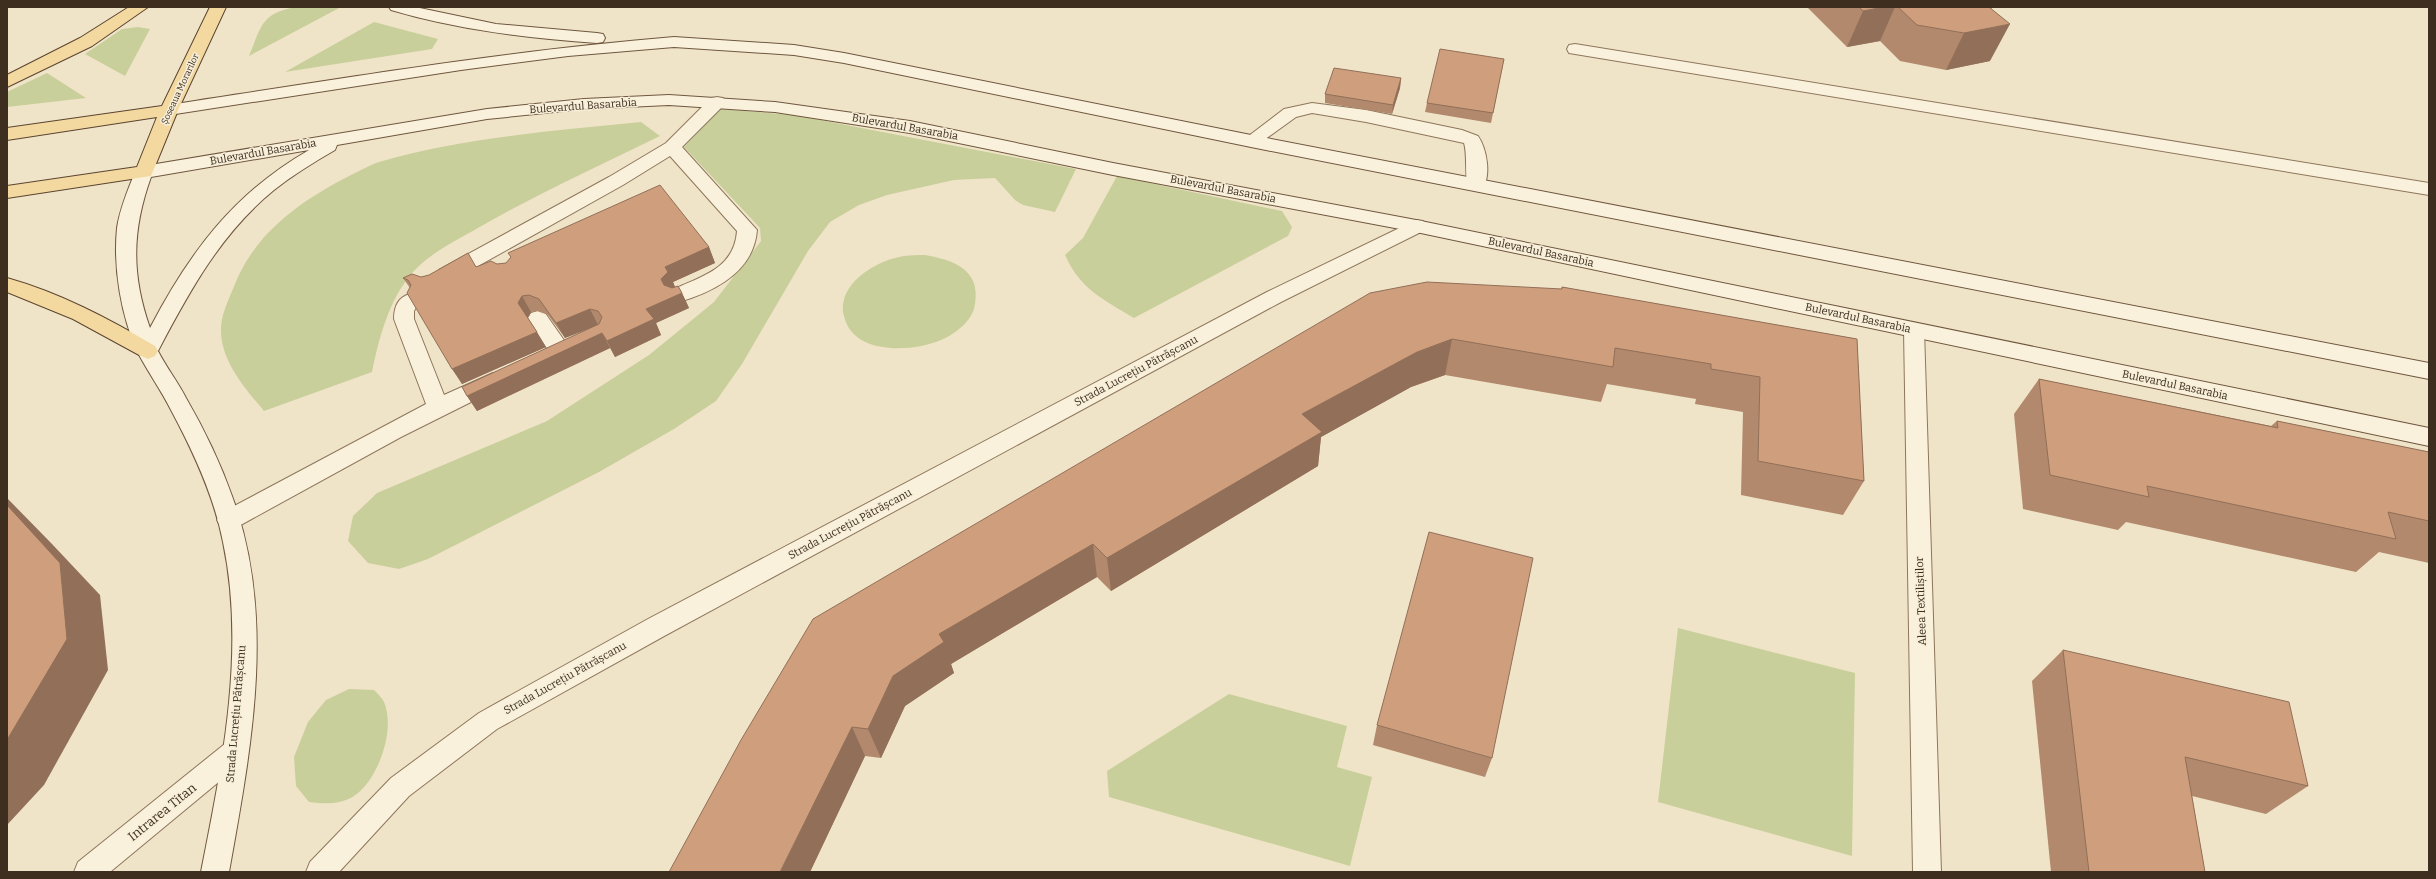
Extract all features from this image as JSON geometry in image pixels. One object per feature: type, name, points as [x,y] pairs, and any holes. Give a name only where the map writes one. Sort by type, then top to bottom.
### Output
[{"type":"main road","points":[[7,82],[86,42],[140,7]]},
{"type":"main road","name":"Șoseaua Morarilor","points":[[144,172],[169,110],[218,7]]},
{"type":"main road","points":[[397,7],[431,18],[530,33],[786,50],[844,58],[1251,141],[2429,371]]},
{"type":"main road","points":[[7,134],[469,64],[568,51],[674,42]]},
{"type":"main road","points":[[1575,49],[2429,189]]},
{"type":"main road","name":"Bulevardul Basarabia","points":[[7,192],[144,172],[488,114],[584,104],[669,100],[775,107],[903,126],[1113,169],[1416,226],[2429,437]]},
{"type":"main road","points":[[431,284],[672,147],[717,102]]},
{"type":"main road","points":[[1251,141],[1290,113],[1312,108],[1366,116],[1462,136],[1472,140],[1476,150],[1478,173],[1476,184]]},
{"type":"main road","points":[[7,285],[68,307],[148,351],[194,267],[217,236],[248,201],[278,177],[308,157],[346,138]]},
{"type":"main road","points":[[672,147],[747,230],[748,236],[745,253],[725,273],[679,295]]},
{"type":"main road","name":"Strada Lucrețiu Pătrășcanu","points":[[144,172],[131,207],[125,249],[132,298],[148,351],[187,419],[229,520],[241,573],[244,608],[243,667],[235,752],[215,872]]},
{"type":"main road","name":"Strada Lucrețiu Pătrășcanu","points":[[320,872],[400,787],[488,721],[657,627],[1267,301],[1416,226]]},
{"type":"main road","points":[[492,250],[504,267]]},
{"type":"main road","points":[[410,301],[404,310],[404,319],[438,406]]},
{"type":"main road","points":[[538,318],[561,351]]},
{"type":"main road","name":"Aleea Textiliștilor","points":[[1914,330],[1927,872]]},
{"type":"main road","points":[[539,361],[580,342]]},
{"type":"main road","points":[[229,520],[369,446],[438,406],[510,374]]},
{"type":"main road","name":"Intrarea Titan","points":[[88,872],[235,752]]},
{"type":"green space","points":[[296,7],[341,7],[249,56],[260,29],[269,17],[284,10]]},
{"type":"green space","points":[[374,22],[438,39],[432,49],[285,72]]},
{"type":"green space","points":[[138,27],[150,29],[125,76],[85,54],[122,29]]},
{"type":"green space","points":[[47,73],[86,98],[7,107],[7,92]]},
{"type":"green space","points":[[720,109],[794,115],[1076,169],[1055,212],[1023,205],[1015,200],[995,178],[954,180],[887,195],[859,205],[830,222],[808,251],[742,364],[716,401],[674,429],[599,472],[428,559],[399,569],[368,563],[348,541],[353,516],[377,493],[547,421],[649,355],[714,302],[761,241],[760,228],[684,147]]},
{"type":"green space","points":[[641,122],[660,136],[545,192],[500,216],[444,247],[420,265],[397,294],[391,307],[378,346],[372,372],[264,411],[239,379],[226,355],[222,342],[221,329],[223,315],[235,284],[244,266],[267,234],[298,207],[331,185],[379,162],[444,146],[509,136]]},
{"type":"green space","points":[[1117,176],[1282,211],[1292,227],[1288,236],[1134,318],[1103,299],[1086,285],[1071,267],[1065,255],[1083,238]]},
{"type":"green space","points":[[911,255],[925,255],[955,263],[969,274],[974,282],[976,292],[974,310],[971,316],[957,330],[941,340],[915,347],[885,348],[871,344],[859,338],[850,329],[844,316],[843,304],[846,294],[852,284],[871,268],[893,258]]},
{"type":"green space","points":[[1678,628],[1855,673],[1852,856],[1658,802]]},
{"type":"green space","points":[[349,689],[374,690],[384,702],[388,726],[382,754],[377,767],[363,789],[354,796],[338,802],[309,802],[296,786],[294,757],[308,722],[326,700]]},
{"type":"green space","points":[[1229,694],[1347,726],[1337,767],[1372,777],[1350,866],[1109,797],[1107,771]]},
{"type":"building","points":[[1859,7],[1884,7],[1863,11]]},
{"type":"building","points":[[1898,7],[1989,7],[2010,24],[1964,33],[1917,25]]},
{"type":"building","points":[[1440,49],[1504,59],[1493,113],[1427,103]]},
{"type":"building","points":[[1334,68],[1401,78],[1393,105],[1325,94]]},
{"type":"building","points":[[660,185],[709,247],[665,267],[668,272],[661,279],[664,285],[672,288],[678,286],[682,293],[646,309],[654,319],[607,341],[602,333],[467,396],[462,387],[599,324],[602,317],[598,311],[590,309],[556,323],[539,299],[529,295],[522,296],[518,303],[537,332],[452,369],[407,293],[411,285],[408,280],[403,278],[412,274],[421,277],[429,275],[468,253],[476,267],[491,261],[497,264],[506,263],[511,257],[508,253]]},
{"type":"building","points":[[1427,282],[1562,289],[1562,287],[1857,339],[1864,481],[1758,461],[1760,377],[1711,369],[1711,364],[1615,348],[1613,367],[1452,339],[1417,352],[1302,414],[1322,432],[1107,558],[1093,544],[939,634],[944,642],[893,676],[868,729],[852,727],[780,872],[669,872],[741,740],[813,619],[1370,293]]},
{"type":"building","points":[[2039,379],[2278,428],[2277,421],[2429,452],[2429,521],[2388,512],[2396,539],[2147,486],[2149,497],[2050,475]]},
{"type":"building","points":[[7,505],[60,563],[67,639],[7,740]]},
{"type":"building","points":[[1429,532],[1533,558],[1492,758],[1377,725]]},
{"type":"building","points":[[2063,650],[2289,702],[2308,786],[2185,757],[2205,872],[2089,872]]}]
